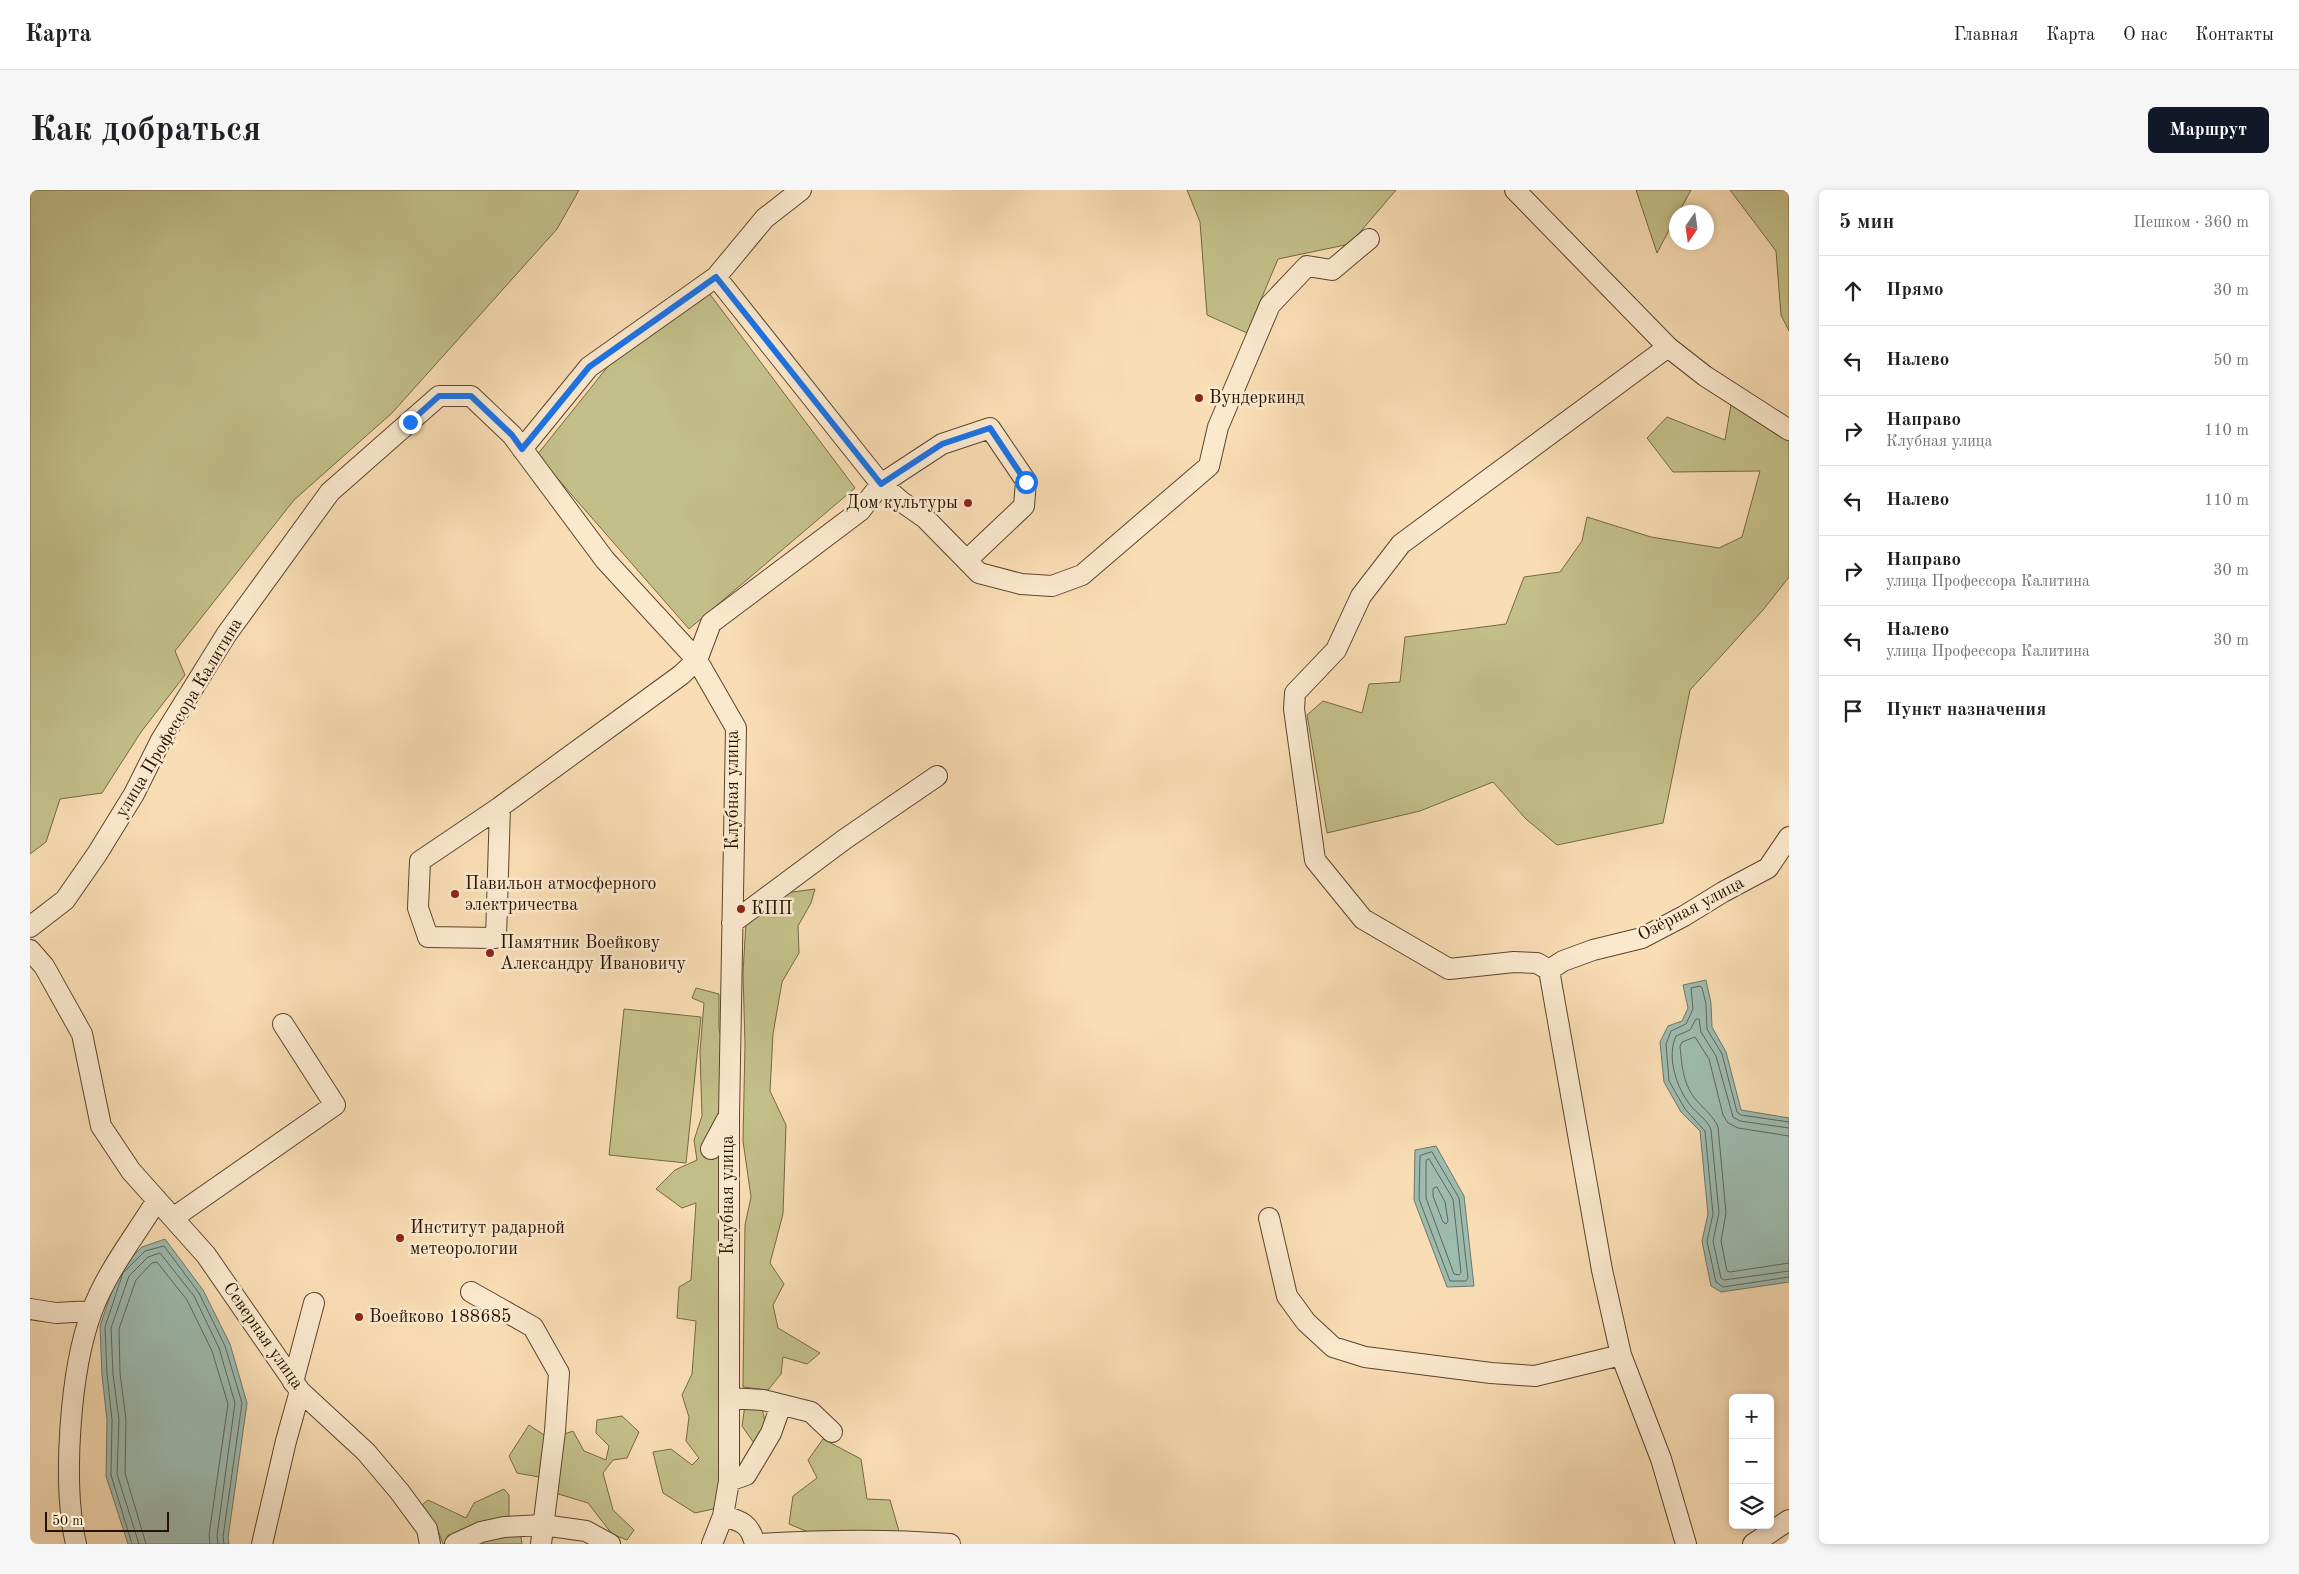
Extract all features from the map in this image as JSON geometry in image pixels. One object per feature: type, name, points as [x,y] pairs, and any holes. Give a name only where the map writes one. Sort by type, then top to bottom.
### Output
[{"type":"street","points":[[522,449],[589,367],[716,277],[765,218],[800,190]]},
{"type":"street","points":[[1516,190],[1668,347],[1705,376],[1789,430]]},
{"type":"street","points":[[716,277],[881,484],[926,518],[979,573],[1021,584],[1052,586],[1082,575],[1209,466],[1218,427],[1270,305],[1306,266],[1332,270],[1369,240]]},
{"type":"street","points":[[1668,347],[1401,544],[1361,596],[1336,650],[1295,693],[1294,709],[1315,860],[1363,918],[1449,969],[1514,962],[1537,964],[1549,970],[1602,1270],[1621,1355],[1661,1459],[1686,1544]]},
{"type":"street","name":"улица Профессора Калитина","points":[[30,926],[65,900],[97,854],[134,794],[161,740],[226,635],[330,492],[439,396],[471,396],[512,435],[605,560],[697,660]]},
{"type":"street","points":[[500,806],[496,938],[428,937],[418,908],[420,861],[500,806],[681,675],[697,660],[711,622],[860,510],[881,484],[942,444],[990,428],[1026,482],[1024,506],[967,560]]},
{"type":"street","name":"Клубная улица","points":[[697,660],[736,728],[728,1116],[730,1481],[723,1516],[712,1544]]},
{"type":"street","points":[[732,924],[845,839],[937,776]]},
{"type":"street","name":"Озёрная улица","points":[[1549,970],[1563,961],[1593,950],[1642,938],[1684,916],[1722,892],[1768,868],[1782,864],[1789,837]]},
{"type":"street","name":"Северная улица","points":[[30,950],[44,966],[82,1034],[101,1126],[130,1172],[158,1200],[206,1254],[297,1386],[366,1452],[399,1491],[427,1529],[430,1544]]},
{"type":"street","points":[[173,1218],[334,1105],[283,1024]]},
{"type":"street","points":[[711,1149],[728,1116]]},
{"type":"street","points":[[76,1544],[70,1497],[70,1436],[80,1358],[92,1311],[105,1283],[158,1200]]},
{"type":"street","points":[[1269,1218],[1287,1296],[1306,1322],[1333,1347],[1365,1357],[1491,1373],[1535,1376],[1621,1355]]},
{"type":"street","points":[[471,1292],[533,1327],[559,1373],[555,1431],[542,1535]]},
{"type":"street","points":[[262,1544],[286,1441],[314,1302]]},
{"type":"street","points":[[30,1309],[56,1313],[92,1311]]},
{"type":"street","points":[[730,1398],[762,1400],[811,1412],[832,1432]]},
{"type":"street","points":[[730,1481],[746,1475],[771,1433],[781,1405]]},
{"type":"street","points":[[723,1516],[738,1520],[752,1530],[757,1544],[808,1541],[899,1540],[950,1544]]},
{"type":"street","points":[[1753,1544],[1789,1520]]},
{"type":"street","points":[[454,1544],[481,1532],[504,1526],[542,1535],[586,1531],[610,1544]]},
{"type":"shaded area","points":[[30,190],[579,190],[557,229],[392,413],[294,500],[175,651],[185,675],[141,732],[102,793],[60,799],[46,842],[30,854]]},
{"type":"shaded area","points":[[1187,190],[1396,190],[1350,244],[1278,259],[1247,333],[1207,315],[1200,222]]},
{"type":"shaded area","points":[[1636,190],[1691,190],[1683,205],[1669,205],[1669,230],[1657,253]]},
{"type":"shaded area","points":[[1730,190],[1789,190],[1789,331],[1781,315],[1776,251]]},
{"type":"shaded area","points":[[706,289],[855,488],[689,629],[537,455],[609,365]]},
{"type":"shaded area","points":[[1731,405],[1765,420],[1789,434],[1789,577],[1763,610],[1690,690],[1663,823],[1557,845],[1526,819],[1493,782],[1420,811],[1327,833],[1307,715],[1323,701],[1362,713],[1369,684],[1400,682],[1405,637],[1506,624],[1524,577],[1560,572],[1582,541],[1587,517],[1651,537],[1719,548],[1742,537],[1760,471],[1673,472],[1647,438],[1667,417],[1725,440]]},
{"type":"shaded area","points":[[815,889],[811,903],[798,926],[799,953],[782,982],[773,1034],[770,1091],[786,1125],[783,1214],[770,1263],[784,1284],[773,1305],[778,1328],[820,1353],[807,1364],[783,1357],[781,1374],[768,1390],[743,1387],[745,1225],[751,1197],[743,1141],[745,1044],[743,973],[746,922],[785,893]]},
{"type":"shaded area","points":[[696,988],[719,994],[719,1030],[725,1047],[723,1158],[726,1372],[718,1508],[695,1513],[663,1493],[653,1452],[671,1449],[692,1465],[699,1458],[686,1441],[689,1417],[682,1395],[692,1374],[696,1321],[677,1318],[679,1287],[691,1280],[696,1203],[682,1208],[656,1189],[675,1170],[697,1160],[694,1140],[702,1116],[700,1051],[704,1003],[692,998]]},
{"type":"shaded area","points":[[624,1009],[701,1017],[686,1163],[609,1155]]},
{"type":"shaded area","points":[[745,1405],[762,1407],[766,1427],[756,1446],[742,1426]]},
{"type":"shaded area","points":[[622,1416],[639,1432],[627,1458],[613,1460],[603,1473],[613,1510],[634,1530],[627,1540],[612,1534],[588,1503],[555,1493],[550,1479],[517,1473],[509,1456],[529,1425],[550,1439],[573,1431],[584,1451],[606,1460],[609,1446],[596,1433],[597,1420]]},
{"type":"shaded area","points":[[823,1439],[861,1459],[867,1499],[890,1500],[899,1531],[886,1538],[818,1536],[789,1524],[793,1496],[817,1478],[808,1460]]},
{"type":"shaded area","points":[[504,1489],[509,1495],[509,1519],[520,1530],[522,1544],[443,1544],[436,1525],[422,1505],[428,1500],[466,1518],[474,1503]]},
{"type":"water","points":[[1706,980],[1711,1003],[1712,1027],[1726,1052],[1741,1110],[1789,1118],[1789,1282],[1721,1292],[1711,1286],[1702,1241],[1708,1214],[1700,1131],[1681,1112],[1664,1082],[1660,1042],[1668,1026],[1682,1021],[1688,1008],[1683,985]]},
{"type":"water","points":[[1436,1146],[1464,1196],[1474,1286],[1447,1287],[1414,1200],[1415,1150]]},
{"type":"water","points":[[165,1239],[203,1290],[230,1344],[247,1403],[228,1538],[229,1544],[128,1544],[106,1476],[107,1420],[102,1375],[100,1326],[119,1270],[142,1247]]},
{"type":"place","name":"Вундеркинд","points":[[1199,398]]},
{"type":"place","name":"Дом культуры","points":[[968,503]]},
{"type":"place","name":"Павильон атмосферного электричества","points":[[455,894]]},
{"type":"place","name":"КПП","points":[[741,909]]},
{"type":"place","name":"Памятник Воейкову Александру Ивановичу","points":[[490,953]]},
{"type":"place","name":"Институт радарной метеорологии","points":[[400,1238]]},
{"type":"place","name":"Воейково 188685","points":[[359,1317]]},
{"type":"route","points":[[410,422],[439,396],[471,396],[512,435],[522,449],[589,367],[716,277],[881,484],[942,444],[990,428],[1026,482]]}]
